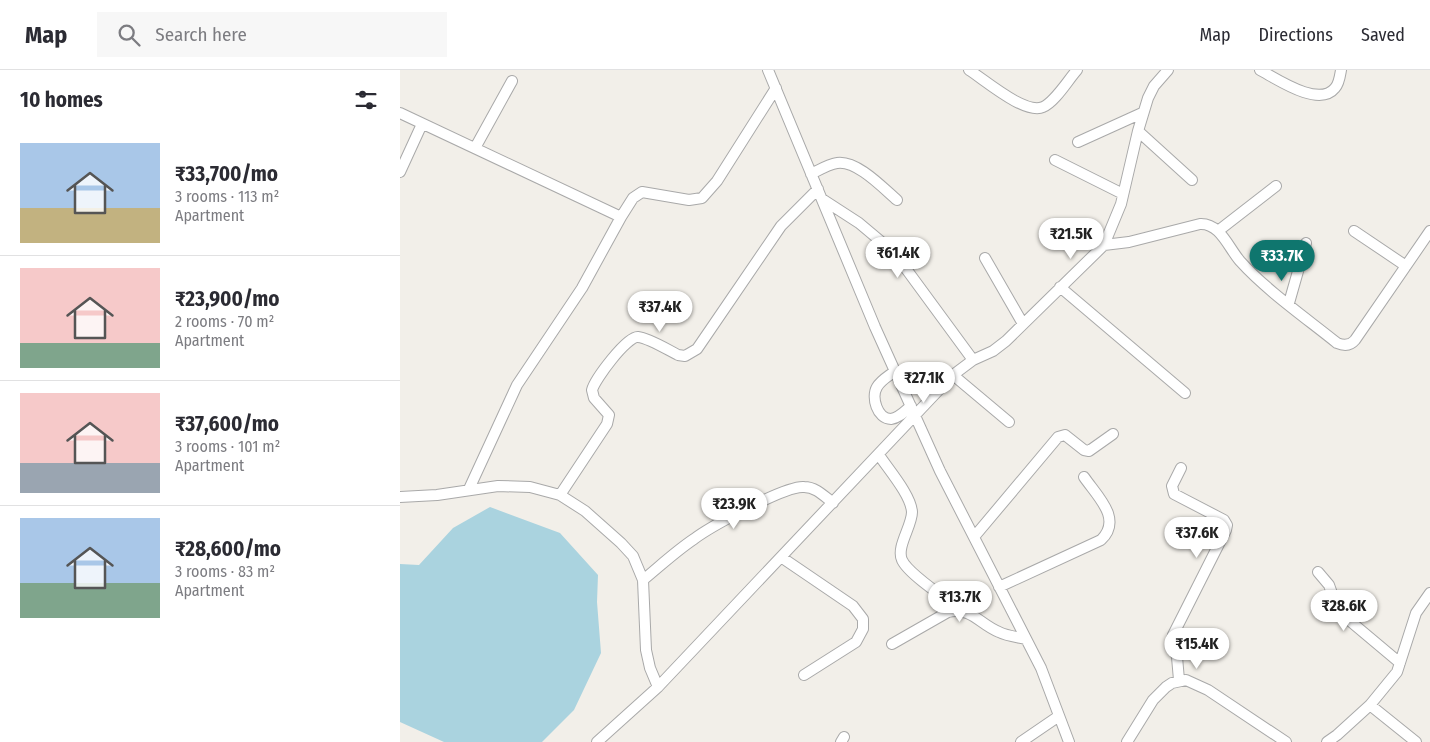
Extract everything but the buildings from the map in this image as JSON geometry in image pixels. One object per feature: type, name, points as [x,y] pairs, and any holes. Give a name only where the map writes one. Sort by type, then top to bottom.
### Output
[{"type":"street","points":[[768,70],[915,416],[940,471],[1041,668],[1069,742]]},
{"type":"street","points":[[970,70],[1016,102],[1033,108],[1042,108],[1049,103],[1077,70]]},
{"type":"street","points":[[597,742],[658,687],[953,375],[973,360],[993,351],[1006,342],[1104,245],[1124,194],[1142,113],[1154,86],[1168,70]]},
{"type":"street","points":[[1260,70],[1300,90],[1320,96],[1327,94],[1335,88],[1341,70]]},
{"type":"street","points":[[475,148],[512,81]]},
{"type":"street","points":[[469,489],[517,385],[582,288],[633,198],[642,192],[689,200],[702,198],[717,181],[776,88]]},
{"type":"street","points":[[400,113],[621,217]]},
{"type":"street","points":[[1078,142],[1142,113]]},
{"type":"street","points":[[400,172],[422,124]]},
{"type":"street","points":[[1138,131],[1192,180]]},
{"type":"street","points":[[1055,160],[1124,194]]},
{"type":"street","points":[[811,174],[835,163],[848,164],[863,172],[897,200]]},
{"type":"street","points":[[1218,231],[1276,186]]},
{"type":"street","points":[[820,194],[884,244],[904,266],[973,360]]},
{"type":"street","points":[[560,495],[607,424],[609,415],[594,398],[592,390],[607,366],[628,342],[635,337],[644,339],[678,355],[685,356],[697,349],[781,226],[820,194]]},
{"type":"street","points":[[1104,245],[1129,242],[1200,224],[1211,225],[1251,272],[1337,343],[1349,345],[1355,340],[1430,231]]},
{"type":"street","points":[[1354,231],[1406,266]]},
{"type":"street","points":[[1289,304],[1306,243]]},
{"type":"street","points":[[985,258],[1023,324]]},
{"type":"street","points":[[1060,288],[1184,393]]},
{"type":"street","points":[[895,371],[880,383],[875,392],[875,401],[880,414],[892,419],[911,406]]},
{"type":"street","points":[[953,375],[1009,422]]},
{"type":"street","points":[[974,537],[1058,437],[1065,435],[1084,450],[1089,451],[1113,434]]},
{"type":"street","points":[[879,454],[904,493],[912,511],[900,552],[902,561],[961,610],[999,632],[1026,639]]},
{"type":"street","points":[[1180,468],[1172,486],[1174,494],[1224,520],[1227,527],[1173,635],[1172,640],[1177,657],[1180,680]]},
{"type":"street","points":[[999,586],[1101,540],[1107,535],[1110,529],[1110,514],[1084,477]]},
{"type":"street","points":[[400,497],[498,486],[530,487],[560,495],[585,511],[633,556],[643,580],[646,650],[650,668],[658,687]]},
{"type":"street","points":[[643,580],[694,538],[752,506],[789,490],[798,487],[812,488],[833,503]]},
{"type":"street","points":[[781,558],[853,606],[863,619],[863,629],[856,642],[804,675]]},
{"type":"street","points":[[1318,572],[1329,585],[1335,602],[1344,616],[1400,663]]},
{"type":"street","points":[[1327,742],[1370,705],[1397,672],[1416,613],[1429,597]]},
{"type":"street","points":[[892,644],[948,612],[961,610]]},
{"type":"street","points":[[1127,742],[1153,700],[1166,687],[1180,680],[1190,681],[1208,690],[1286,742]]},
{"type":"street","points":[[1370,705],[1416,742]]},
{"type":"street","points":[[1021,742],[1059,716]]},
{"type":"water","points":[[490,507],[560,533],[598,575],[597,602],[601,653],[574,710],[542,742],[444,742],[400,722],[400,564],[419,565],[453,528]]}]
